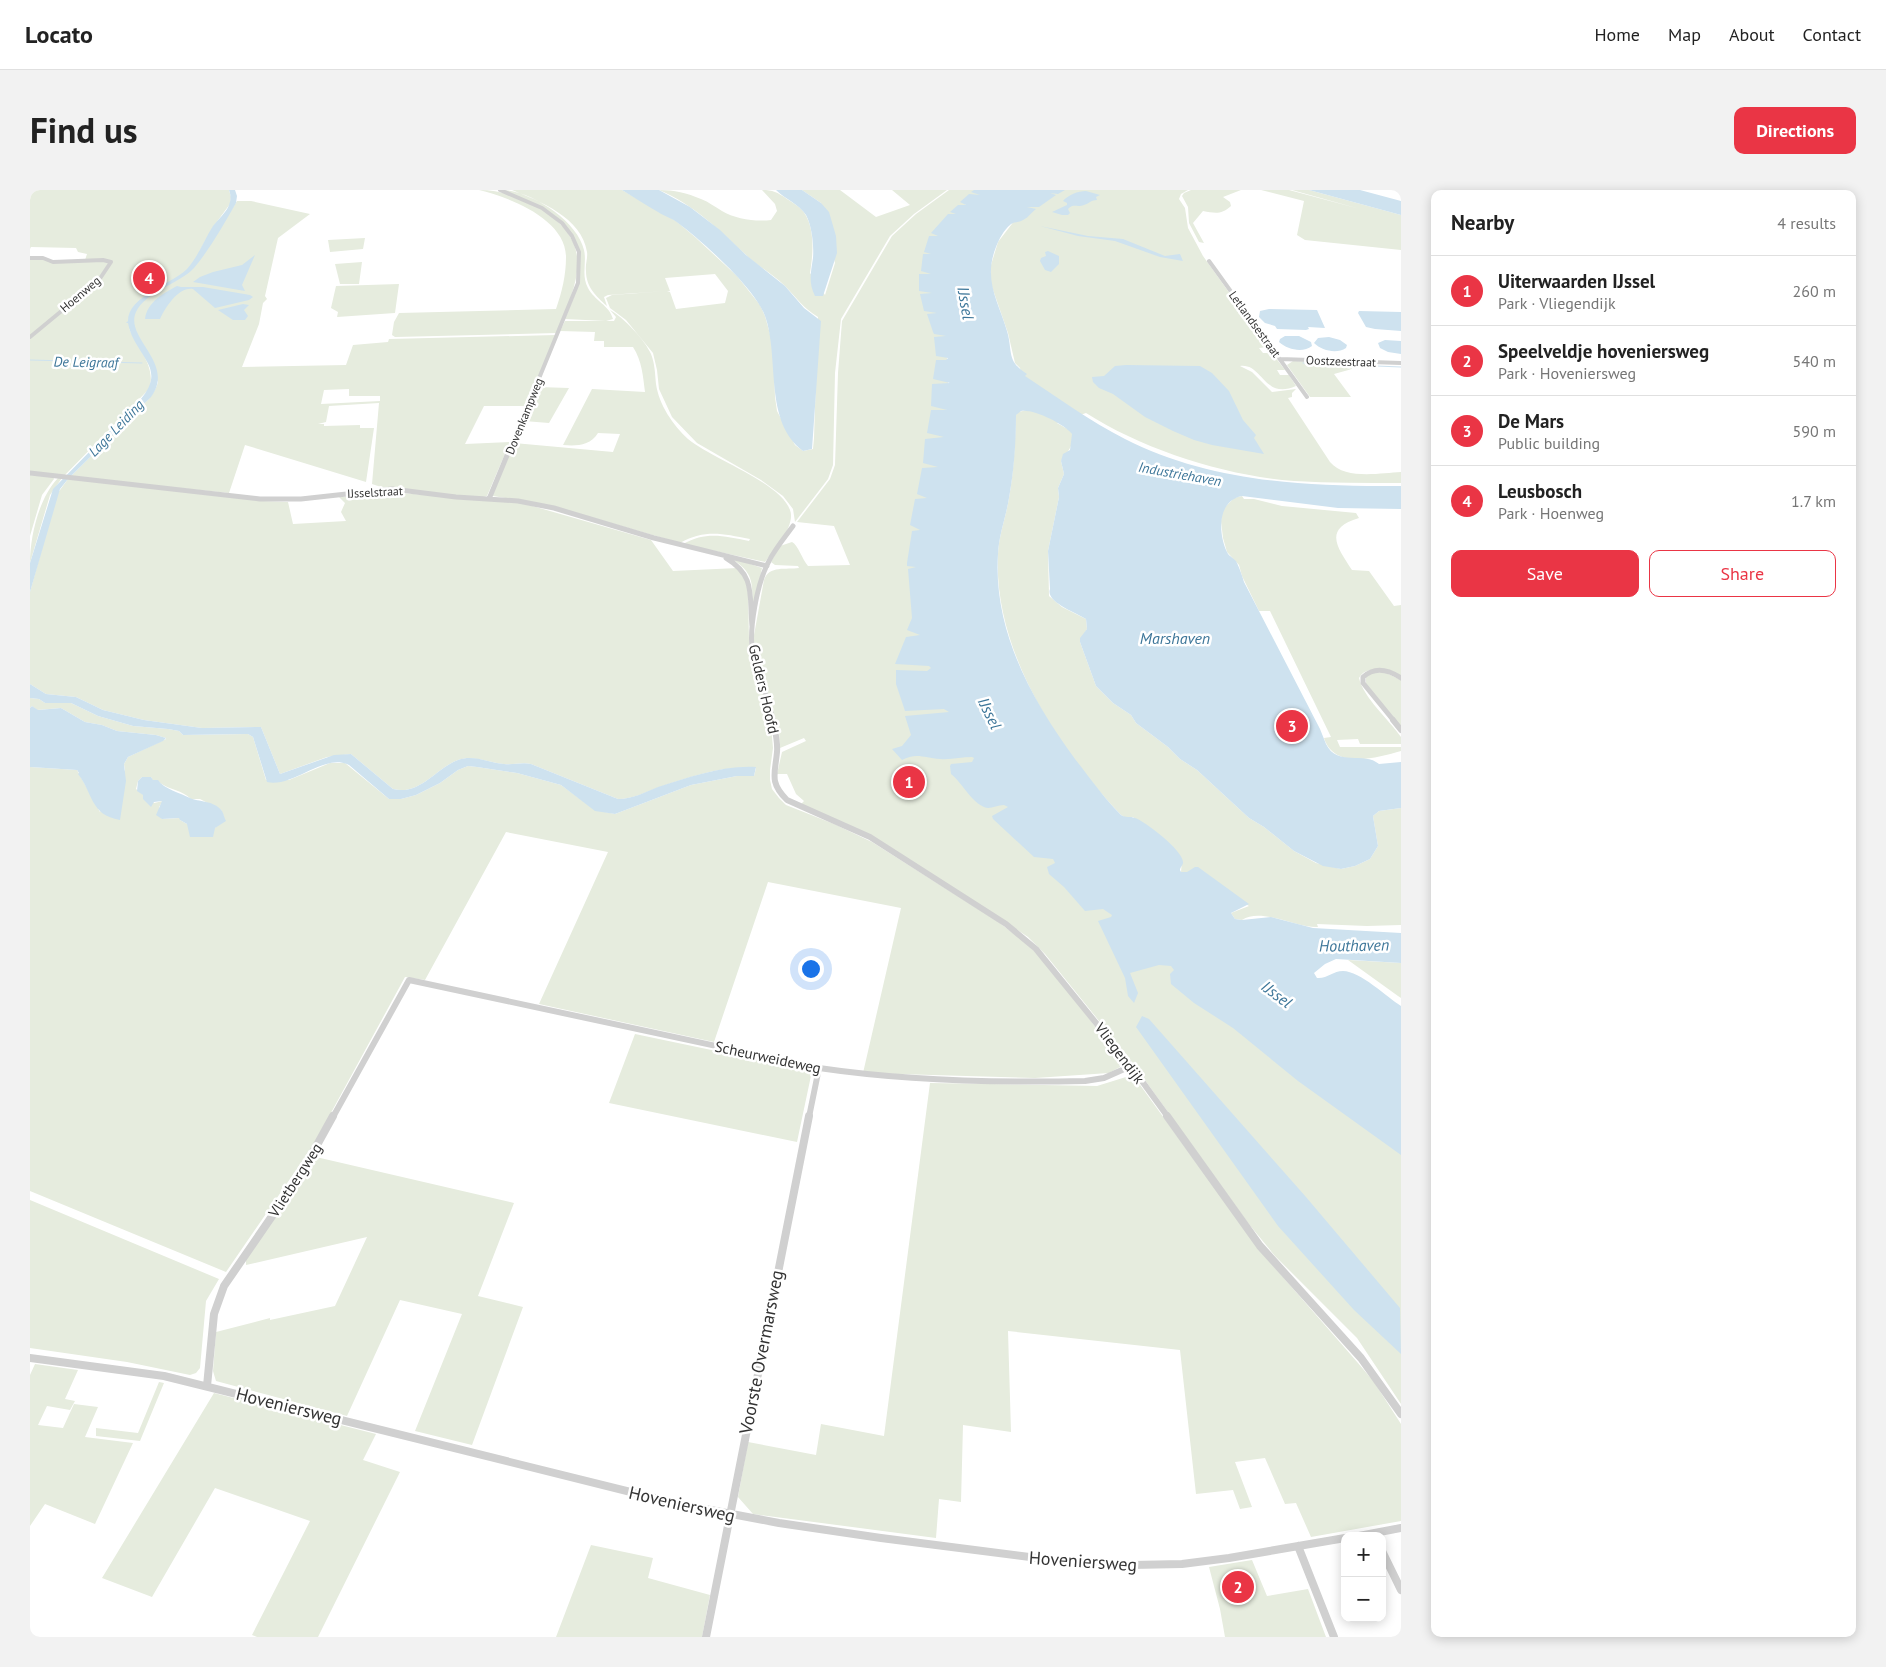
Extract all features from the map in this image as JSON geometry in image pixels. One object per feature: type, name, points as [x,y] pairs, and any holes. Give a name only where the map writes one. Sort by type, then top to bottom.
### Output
[{"type":"street","name":"Dovenkampweg","points":[[489,499],[578,284],[579,255],[576,243],[566,227],[548,212],[522,198],[500,190]]},
{"type":"street","name":"Hoenweg","points":[[30,258],[43,258],[53,262],[103,260],[111,262],[99,280],[30,337]]},
{"type":"street","name":"Letlandsestraat","points":[[1209,261],[1307,397]]},
{"type":"street","name":"Oostzeestraat","points":[[1280,359],[1401,363]]},
{"type":"street","name":"IJsselstraat","points":[[30,473],[260,499],[301,500],[386,489],[538,504],[654,538],[767,566]]},
{"type":"street","name":"Gelders Hoofd","points":[[773,772],[777,751],[775,730],[771,708],[753,654],[752,628],[762,579],[767,566],[793,526]]},
{"type":"street","name":"IJsselstraat","points":[[714,552],[733,561],[747,574],[749,579],[752,628]]},
{"type":"street","points":[[1401,678],[1388,672],[1380,671],[1372,671],[1363,677],[1363,683],[1401,730]]},
{"type":"street","name":"Vliegendijk","points":[[773,772],[777,790],[787,800],[870,837],[1006,924],[1024,938],[1053,968],[1131,1066],[1199,1158],[1260,1246],[1360,1358],[1401,1414]]},
{"type":"street","name":"Scheurweideweg","points":[[409,980],[819,1068],[892,1078],[1078,1081],[1104,1078],[1131,1066]]},
{"type":"street","name":"Vlietbergweg","points":[[207,1386],[214,1314],[224,1286],[302,1174],[409,980]]},
{"type":"street","name":"Voorste Overmarsweg","points":[[706,1637],[819,1068]]},
{"type":"street","name":"Hoveniersweg","points":[[30,1358],[156,1375],[207,1386],[729,1515],[808,1529],[1086,1564],[1173,1564],[1217,1560],[1341,1539]]},
{"type":"street","points":[[1383,1532],[1401,1528]]},
{"type":"street","points":[[1298,1546],[1334,1637]]},
{"type":"street","points":[[1386,1559],[1401,1590]]},
{"type":"shaded area","points":[[30,190],[229,190],[230,204],[213,227],[199,252],[205,251],[237,201],[251,201],[310,214],[278,238],[265,296],[267,299],[263,303],[259,324],[242,367],[346,365],[353,345],[388,342],[389,339],[556,335],[526,406],[484,406],[465,444],[510,442],[487,496],[481,498],[384,488],[372,484],[379,403],[329,406],[326,422],[318,424],[324,424],[324,426],[360,425],[360,428],[374,428],[366,482],[245,445],[229,493],[70,477],[153,393],[158,382],[145,358],[150,373],[149,389],[64,476],[30,472],[30,258],[42,258],[52,262],[111,259],[85,260],[87,254],[78,252],[76,248],[31,247],[30,249]],"holes":[[[349,389],[349,396],[380,396],[380,401],[321,404],[324,390]]]},
{"type":"shaded area","points":[[479,190],[503,193],[534,205],[559,223],[570,236],[576,250],[578,265],[571,297],[557,333],[395,337],[392,335],[394,322],[399,313],[556,309],[563,283],[566,257],[563,243],[557,231],[534,212],[520,204]]},
{"type":"shaded area","points":[[502,190],[513,191],[539,201],[563,218],[573,228],[584,250],[584,274],[588,288],[609,310],[613,319],[606,321],[565,319],[579,284],[577,243],[554,215]]},
{"type":"shaded area","points":[[512,190],[622,190],[676,221],[695,237],[737,276],[760,305],[773,345],[777,411],[795,445],[803,451],[813,449],[818,317],[705,218],[659,190],[691,195],[733,216],[759,221],[771,220],[777,211],[775,204],[762,190],[772,191],[797,205],[808,220],[812,235],[810,273],[825,295],[835,263],[821,203],[802,190],[840,190],[876,217],[910,205],[892,190],[947,190],[914,214],[890,236],[841,319],[835,373],[833,465],[828,479],[795,522],[793,509],[783,496],[761,480],[697,443],[672,417],[659,389],[653,353],[626,320],[610,308],[606,298],[612,295],[667,291],[608,295],[604,297],[607,306],[596,295],[586,277],[587,252],[577,230],[558,212]],"holes":[[[715,274],[728,291],[725,303],[676,309],[670,292],[667,292],[670,291],[665,278]]]},
{"type":"shaded area","points":[[949,190],[989,190],[966,204],[957,214],[946,336],[948,384],[945,439],[922,635],[1401,1154],[1401,1404],[1357,1338],[1275,1256],[1248,1223],[1129,1058],[1045,954],[1028,937],[929,872],[880,842],[801,804],[804,801],[796,794],[787,774],[777,774],[782,752],[806,741],[804,738],[780,748],[779,732],[754,647],[754,635],[764,580],[766,575],[774,570],[799,568],[798,566],[775,565],[771,562],[780,546],[792,542],[808,566],[850,565],[834,526],[797,522],[830,479],[835,465],[842,321],[892,236],[916,214]]},
{"type":"shaded area","points":[[1053,190],[1188,190],[1181,194],[1179,199],[1185,208],[1188,228],[1203,256],[1268,347],[1259,348],[1263,353],[1272,353],[1285,370],[1277,370],[1280,375],[1289,375],[1296,386],[1285,389],[1277,388],[1270,385],[1254,370],[1240,366],[1252,372],[1272,392],[1296,389],[1292,393],[1292,397],[1288,398],[1330,462],[1336,468],[1363,474],[1401,472],[1401,483],[1294,481],[1241,473],[1186,459],[1133,439],[1086,413],[1057,423],[1070,431],[1073,439],[1061,461],[1064,474],[1058,488],[1059,497],[1048,551],[1049,596],[1062,607],[1086,619],[1087,629],[1080,642],[1096,686],[1113,703],[1131,715],[1136,723],[1168,747],[1180,759],[1197,770],[1249,818],[1264,827],[1294,851],[1316,863],[1341,869],[1355,866],[1370,859],[1378,846],[1373,816],[1379,811],[1401,808],[1401,925],[1317,924],[1318,927],[1259,916],[1242,920],[1235,919],[1231,913],[1249,906],[1187,872],[1181,872],[1182,860],[1133,817],[1126,818],[1121,815],[1074,759],[1034,695],[1018,661],[1006,625],[999,590],[998,554],[1012,478],[1016,415],[1017,412],[1029,410],[1020,368],[1015,363],[1008,333],[991,284],[991,265],[998,242],[1025,207]]},
{"type":"shaded area","points":[[1191,190],[1241,190],[1223,197],[1230,202],[1231,206],[1227,209],[1218,213],[1203,211],[1193,223],[1204,243],[1199,242],[1189,223],[1188,207],[1182,196]]},
{"type":"shaded area","points":[[1261,190],[1289,190],[1360,209],[1292,190],[1309,190],[1401,215],[1401,250],[1305,240],[1297,235],[1304,201]]},
{"type":"shaded area","points":[[365,238],[363,249],[330,252],[328,240]]},
{"type":"shaded area","points":[[362,262],[359,284],[340,284],[335,264]]},
{"type":"shaded area","points":[[399,284],[395,313],[337,317],[338,312],[331,308],[336,286]]},
{"type":"shaded area","points":[[610,310],[633,329],[648,348],[655,369],[660,399],[667,414],[682,433],[699,447],[760,481],[784,500],[790,510],[790,523],[784,537],[765,562],[683,544],[699,537],[707,536],[723,536],[749,541],[750,539],[722,534],[706,534],[680,543],[549,505],[493,496],[492,494],[514,443],[613,452],[620,434],[598,433],[587,443],[563,445],[592,389],[645,392],[642,369],[638,358],[633,347],[604,347],[604,341],[594,341],[595,332],[560,331],[565,321],[614,321],[616,317]]},
{"type":"shaded area","points":[[1293,361],[1348,363],[1352,369],[1334,374],[1351,397],[1310,397],[1287,365]]},
{"type":"shaded area","points":[[538,387],[569,388],[549,423],[524,421]]},
{"type":"shaded area","points":[[30,475],[53,477],[54,479],[42,495],[30,536]]},
{"type":"shaded area","points":[[58,478],[62,478],[50,495],[30,563],[30,552],[37,518],[51,486]]},
{"type":"shaded area","points":[[68,479],[262,501],[288,502],[293,524],[346,521],[341,512],[345,503],[339,497],[389,492],[522,503],[651,540],[673,571],[738,568],[743,574],[748,588],[749,642],[771,725],[773,748],[770,780],[772,789],[786,805],[834,824],[872,842],[997,921],[1022,940],[1043,959],[1121,1060],[1120,1067],[1109,1073],[1035,1078],[863,1073],[901,908],[768,882],[714,1042],[539,1004],[608,852],[506,832],[425,980],[405,977],[314,1144],[226,1272],[30,1191],[30,767],[77,770],[100,812],[125,770],[124,764],[128,757],[166,738],[156,735],[117,731],[102,725],[85,722],[61,708],[37,710],[32,706],[30,708],[30,698],[39,699],[45,703],[71,703],[98,716],[133,726],[168,729],[179,731],[183,735],[248,734],[253,737],[266,780],[289,780],[330,763],[345,763],[389,799],[401,799],[416,795],[468,766],[517,773],[561,785],[595,810],[615,814],[691,785],[737,776],[754,776],[756,768],[719,770],[671,783],[634,797],[618,799],[531,764],[504,764],[463,759],[450,764],[411,789],[393,789],[351,754],[327,757],[280,774],[261,727],[202,728],[144,720],[103,710],[76,697],[46,694],[30,684],[30,592],[57,494]],"holes":[[[142,777],[151,777],[153,781],[160,782],[191,799],[200,799],[221,810],[224,817],[215,828],[187,824],[180,820],[180,818],[162,819],[159,807],[163,801],[154,803],[136,789],[138,781]]]},
{"type":"shaded area","points":[[1242,496],[1244,499],[1254,499],[1282,506],[1356,513],[1359,518],[1348,522],[1337,533],[1338,547],[1352,570],[1369,571],[1394,606],[1401,605],[1401,676],[1372,670],[1363,673],[1359,678],[1371,701],[1401,737],[1401,744],[1360,744],[1358,739],[1337,740],[1340,747],[1401,747],[1401,751],[1357,759],[1337,755],[1329,748],[1324,738],[1331,737],[1270,611],[1259,611],[1242,576],[1239,565],[1227,552],[1221,521],[1223,509],[1234,498]]},
{"type":"shaded area","points":[[724,555],[762,568],[752,618],[752,588],[748,573],[735,561]]},
{"type":"shaded area","points":[[1384,672],[1401,680],[1401,728],[1366,684],[1366,677],[1372,673]]},
{"type":"shaded area","points":[[1348,960],[1401,963],[1401,998],[1398,996]]},
{"type":"shaded area","points":[[635,1034],[812,1071],[797,1142],[609,1103]]},
{"type":"shaded area","points":[[1126,1077],[1135,1078],[1261,1252],[1374,1382],[1401,1424],[1401,1521],[1311,1537],[1296,1503],[1285,1504],[1265,1458],[1235,1462],[1252,1507],[1240,1509],[1233,1490],[1196,1494],[1180,1350],[1008,1331],[1011,1432],[963,1425],[961,1502],[939,1499],[936,1538],[753,1514],[738,1497],[748,1442],[816,1455],[821,1424],[884,1436],[930,1083],[1097,1086]]},
{"type":"shaded area","points":[[316,1157],[514,1203],[478,1296],[523,1307],[472,1445],[415,1431],[462,1314],[400,1300],[347,1416],[216,1381],[213,1371],[216,1332],[270,1318],[270,1320],[335,1306],[367,1237],[246,1265],[246,1259]]},
{"type":"shaded area","points":[[30,1200],[219,1279],[206,1301],[200,1368],[196,1373],[190,1375],[127,1362],[30,1348]]},
{"type":"shaded area","points":[[35,1364],[78,1370],[65,1399],[75,1401],[70,1410],[47,1406],[38,1425],[63,1428],[74,1404],[98,1407],[85,1437],[133,1443],[95,1524],[45,1504],[30,1526],[30,1375]]},
{"type":"shaded area","points":[[159,1382],[164,1383],[140,1441],[96,1436],[96,1428],[138,1433]]},
{"type":"shaded area","points":[[214,1393],[376,1434],[363,1460],[400,1472],[318,1637],[257,1637],[252,1635],[310,1521],[215,1488],[152,1597],[102,1578]]},
{"type":"shaded area","points":[[591,1545],[653,1558],[648,1578],[710,1595],[702,1637],[556,1637]]},
{"type":"shaded area","points":[[1252,1560],[1267,1596],[1308,1589],[1326,1637],[1225,1637],[1209,1567]]},
{"type":"water","name":"Lage Leiding","points":[[229,190],[235,190],[237,196],[236,203],[200,261],[188,274],[147,299],[136,312],[134,322],[154,362],[158,373],[157,385],[151,397],[60,489],[30,592],[30,563],[53,489],[140,400],[148,389],[151,370],[131,334],[128,323],[126,323],[130,312],[142,298],[187,269],[198,254],[213,226],[228,208],[230,203]]},
{"type":"water","points":[[622,190],[659,190],[690,207],[785,286],[804,308],[821,321],[812,449],[803,451],[790,438],[782,423],[777,406],[772,351],[765,316],[751,292],[727,266],[676,221]]},
{"type":"water","points":[[776,190],[802,190],[821,203],[829,212],[836,236],[837,253],[823,296],[815,296],[811,286],[813,248],[811,230],[806,215],[800,208]]},
{"type":"water","points":[[974,190],[1065,190],[1058,194],[1050,193],[1056,195],[1039,207],[1027,207],[1036,209],[1025,219],[1013,223],[1006,229],[992,259],[991,280],[1009,338],[1011,355],[1016,365],[1027,374],[1025,376],[1112,432],[1157,453],[1190,465],[1260,479],[1295,483],[1401,486],[1401,509],[1338,508],[1242,496],[1228,504],[1224,511],[1221,527],[1227,552],[1237,563],[1244,582],[1331,751],[1344,757],[1373,760],[1379,764],[1401,762],[1401,808],[1379,811],[1373,816],[1378,846],[1370,859],[1355,866],[1341,869],[1323,866],[1294,851],[1264,827],[1249,818],[1197,770],[1180,759],[1168,747],[1136,723],[1131,715],[1113,703],[1096,686],[1080,642],[1080,638],[1087,629],[1086,619],[1057,603],[1050,594],[1048,551],[1059,497],[1058,488],[1064,474],[1061,461],[1063,454],[1070,450],[1072,434],[1056,422],[1033,412],[1021,411],[1016,415],[1012,477],[998,554],[998,582],[1002,610],[1018,662],[1030,688],[1059,736],[1103,795],[1121,815],[1140,820],[1164,838],[1178,852],[1183,863],[1180,869],[1181,872],[1187,872],[1198,867],[1249,904],[1231,913],[1235,919],[1271,917],[1313,928],[1401,933],[1401,963],[1336,959],[1325,964],[1314,973],[1317,978],[1321,978],[1339,971],[1350,972],[1365,980],[1401,1006],[1401,1155],[1298,1081],[1233,1028],[1194,1003],[1171,984],[1170,974],[1174,970],[1171,966],[1159,965],[1130,973],[1138,993],[1134,1003],[1128,996],[1125,978],[1098,921],[1112,915],[1103,909],[1085,911],[1064,887],[1049,874],[1047,867],[1055,863],[1053,859],[1034,857],[993,819],[992,816],[1008,807],[1004,805],[988,808],[977,803],[951,774],[951,764],[972,762],[974,758],[944,759],[912,756],[902,760],[892,749],[902,746],[911,735],[905,716],[949,712],[944,709],[905,711],[896,684],[896,670],[927,671],[931,668],[929,666],[895,664],[906,637],[920,635],[907,630],[912,618],[908,569],[916,567],[907,566],[907,563],[912,531],[920,530],[910,525],[915,499],[927,498],[917,494],[922,468],[938,467],[923,463],[925,439],[944,437],[927,433],[931,410],[947,410],[931,406],[932,384],[950,383],[933,379],[936,360],[946,360],[948,358],[936,356],[934,337],[946,336],[934,334],[933,332],[927,314],[937,313],[924,311],[920,294],[932,293],[919,291],[919,274],[931,274],[921,271],[923,254],[931,254],[924,252],[929,236],[938,236],[931,233],[948,214],[956,214],[950,212],[958,205],[966,205],[960,202],[969,194],[980,195],[971,192]]},
{"type":"water","points":[[1309,190],[1360,190],[1401,201],[1401,215]]},
{"type":"water","points":[[1086,191],[1100,195],[1096,197],[1097,200],[1082,206],[1070,207],[1068,215],[1052,212],[1067,205],[1063,201],[1068,197]]},
{"type":"water","points":[[1040,226],[1088,236],[1123,239],[1165,256],[1180,254],[1183,261],[1160,257],[1115,241],[1078,236]]},
{"type":"water","points":[[1048,251],[1059,256],[1059,264],[1051,272],[1045,270],[1040,261],[1041,258],[1046,256],[1045,252]]},
{"type":"water","points":[[255,255],[242,285],[245,291],[193,282],[213,272],[242,265]]},
{"type":"water","points":[[177,286],[203,287],[253,297],[249,300],[215,308],[193,289],[188,289],[182,291],[173,299],[160,319],[145,319],[146,313],[153,303]]},
{"type":"water","points":[[243,304],[249,305],[244,310],[248,316],[245,320],[233,320],[218,310]]},
{"type":"water","points":[[1269,309],[1317,310],[1325,328],[1308,327],[1309,329],[1306,330],[1277,329],[1275,326],[1265,323],[1259,317],[1260,311]]},
{"type":"water","points":[[1359,311],[1401,312],[1401,331],[1366,327],[1358,313]]},
{"type":"water","points":[[1285,336],[1299,336],[1311,342],[1312,346],[1300,350],[1291,349],[1279,342]]},
{"type":"water","points":[[1329,337],[1340,340],[1347,345],[1346,348],[1330,351],[1314,343],[1318,338]]},
{"type":"water","points":[[1385,340],[1401,341],[1401,354],[1388,352],[1380,348],[1378,343]]},
{"type":"water","points":[[1115,366],[1200,366],[1212,373],[1229,391],[1243,420],[1256,435],[1254,438],[1264,454],[1194,440],[1145,417],[1113,394],[1099,388],[1093,382],[1092,377],[1104,376]]},
{"type":"water","points":[[30,684],[46,694],[76,697],[103,710],[144,720],[202,728],[261,727],[280,774],[334,755],[351,754],[393,789],[411,789],[450,764],[464,758],[481,759],[504,764],[531,764],[618,799],[634,797],[658,787],[707,772],[756,767],[754,776],[737,776],[691,785],[615,814],[595,811],[561,785],[517,773],[468,766],[416,795],[401,799],[389,799],[349,765],[340,762],[319,766],[287,780],[267,782],[253,737],[248,734],[183,735],[179,731],[168,729],[133,726],[98,716],[71,703],[45,703],[39,699],[30,698]]},
{"type":"water","points":[[32,706],[38,710],[61,708],[85,722],[102,725],[117,731],[156,735],[166,738],[128,757],[124,764],[126,781],[120,820],[110,817],[97,808],[77,770],[30,767],[30,708]]},
{"type":"water","points":[[142,777],[151,777],[172,790],[219,807],[226,821],[215,828],[213,837],[190,837],[187,824],[179,818],[162,819],[156,815],[162,801],[154,802],[151,807],[143,799],[143,795],[137,791],[138,781]]},
{"type":"water","points":[[1142,1016],[1149,1019],[1306,1197],[1400,1308],[1401,1354],[1354,1310],[1278,1226],[1136,1027]]},
{"type":"waterway","name":"De Leigraaf","points":[[30,360],[142,363]]},
{"type":"waterway","points":[[1303,363],[1401,367]]},
{"type":"place","name":"Leusbosch","points":[[149,278]]},
{"type":"place","name":"De Mars","points":[[1292,726]]},
{"type":"place","name":"Uiterwaarden IJssel","points":[[909,782]]},
{"type":"place","name":"Speelveldje hoveniersweg","points":[[1238,1587]]},
{"type":"water label","name":"IJssel","points":[[966,303]]},
{"type":"water label","name":"Industriehaven","points":[[1180,474]]},
{"type":"water label","name":"Marshaven","points":[[1175,638]]},
{"type":"water label","name":"IJssel","points":[[990,713]]},
{"type":"water label","name":"Houthaven","points":[[1354,945]]},
{"type":"water label","name":"IJssel","points":[[1277,994]]}]
